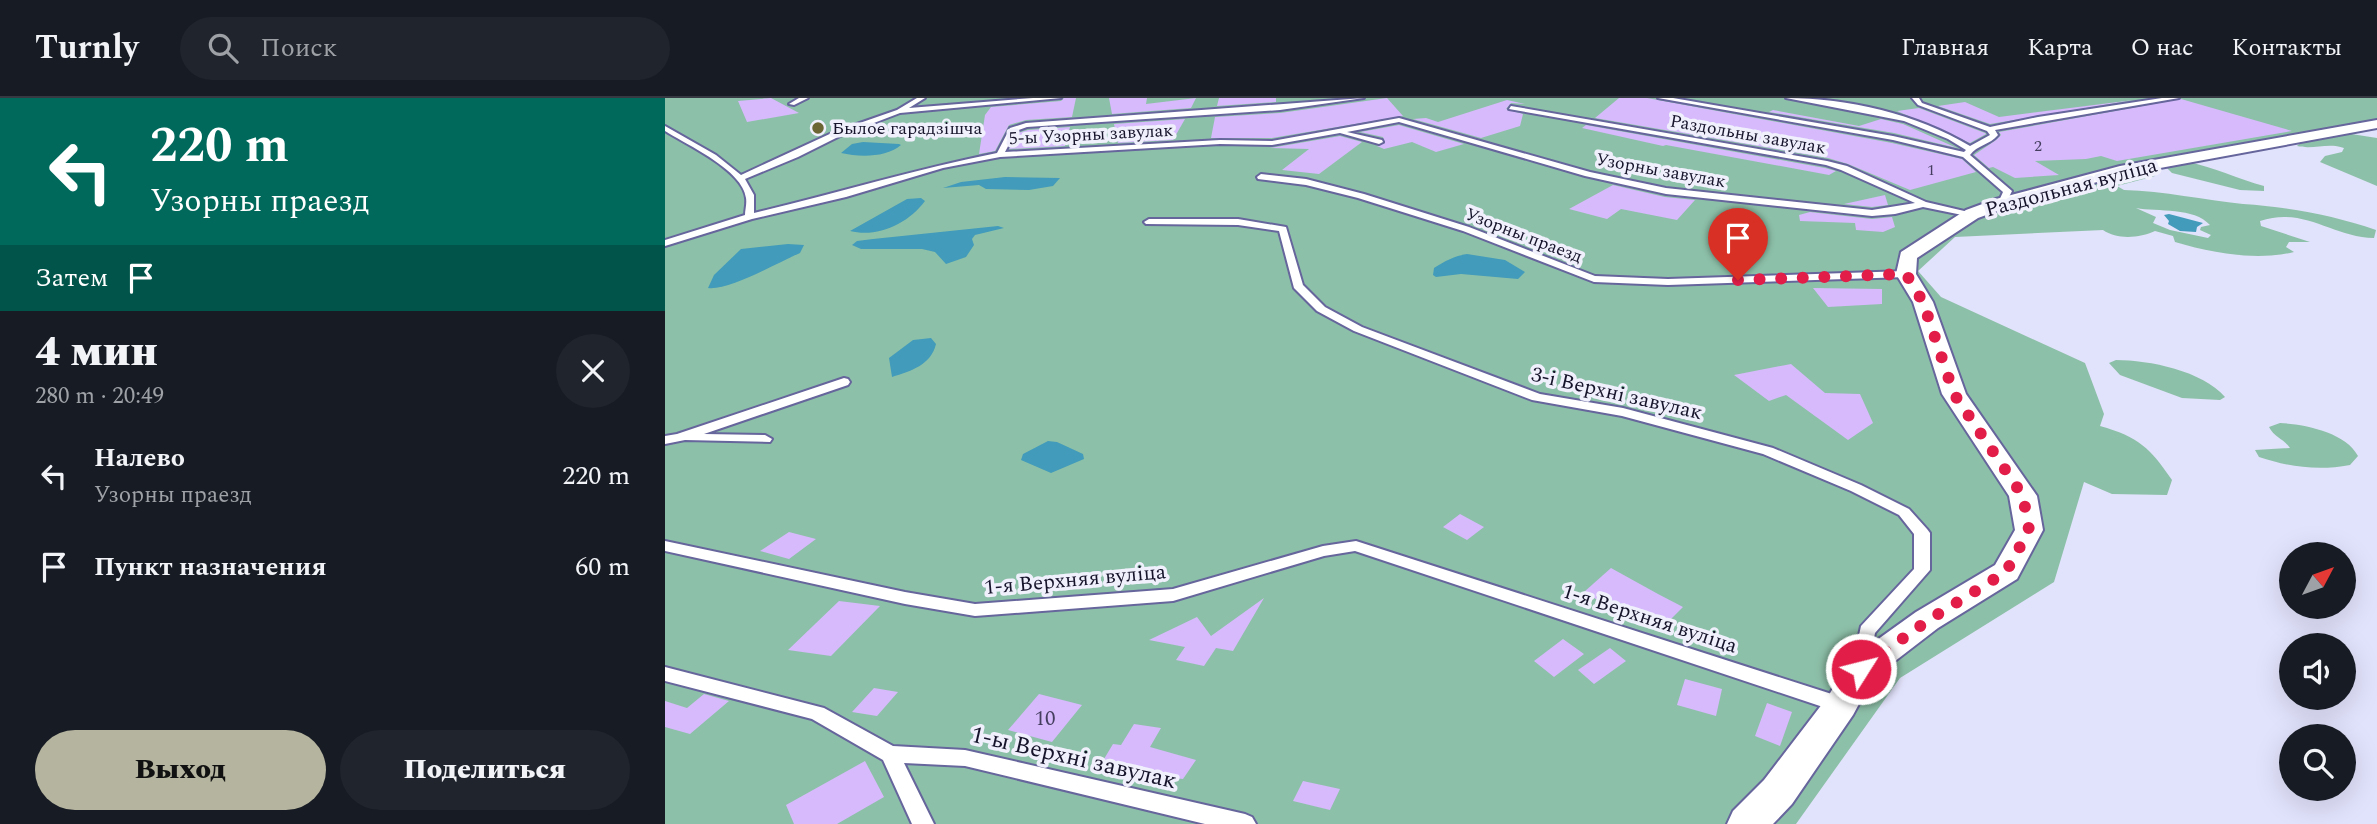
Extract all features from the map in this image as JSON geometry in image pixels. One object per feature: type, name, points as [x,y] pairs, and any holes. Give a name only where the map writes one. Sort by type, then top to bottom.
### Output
[{"type":"street","name":"Раздольная вуліца","points":[[1906,274],[1908,256],[1972,214],[2005,197],[2033,195],[2120,171],[2377,124]]},
{"type":"street","points":[[1748,824],[1778,792],[1841,705],[1861,669],[1927,621],[2006,572],[2029,530],[2023,496],[1954,394],[1923,302],[1906,274]]},
{"type":"lane","points":[[793,104],[805,98]]},
{"type":"lane","points":[[740,178],[837,134],[899,111],[922,98]]},
{"type":"lane","points":[[899,111],[1058,98]]},
{"type":"lane","points":[[1000,155],[1013,130],[1026,125],[1280,108],[1361,98]]},
{"type":"lane","points":[[1661,98],[1968,152],[1990,140],[1994,135],[1990,129]]},
{"type":"lane","points":[[1789,98],[1915,123],[1947,133],[1968,152],[2005,197]]},
{"type":"lane","points":[[1915,98],[1920,104],[1990,129],[2176,98]]},
{"type":"lane","name":"Раздольны завулак","points":[[1511,108],[1827,163],[1923,204],[1972,214]]},
{"type":"lane","name":"5-ы Узорны завулак","points":[[665,243],[749,217],[843,195],[942,166],[1000,155],[1220,142],[1272,143],[1399,120]]},
{"type":"lane","name":"Узорны завулак","points":[[1399,120],[1588,174],[1666,191],[1873,213],[1923,204]]},
{"type":"lane","points":[[665,128],[709,154],[740,178],[751,197],[749,217]]},
{"type":"lane","points":[[1336,131],[1379,142]]},
{"type":"lane","points":[[665,139],[678,136]]},
{"type":"lane","name":"Узорны праезд","points":[[1261,177],[1306,182],[1361,196],[1466,229],[1594,279],[1668,282],[1906,274]]},
{"type":"lane","name":"3-і Верхні завулак","points":[[1149,222],[1238,222],[1283,229],[1298,286],[1321,309],[1358,329],[1537,397],[1623,412],[1768,451],[1856,488],[1904,512],[1922,534],[1922,570],[1867,631],[1861,669]]},
{"type":"lane","points":[[672,439],[844,382]]},
{"type":"lane","points":[[672,439],[765,439]]},
{"type":"lane","name":"1-я Верхняя вуліца","points":[[665,546],[905,598],[975,610],[1173,595],[1323,551],[1356,546],[1841,705]]},
{"type":"lane","name":"1-ы Верхні завулак","points":[[665,674],[817,713],[890,754],[965,758],[1245,824]]},
{"type":"lane","points":[[890,754],[923,824]]},
{"type":"green space","points":[[665,98],[2377,98],[2377,126],[2345,133],[2377,138],[2377,186],[2320,162],[2325,156],[2342,152],[2344,148],[2297,146],[2320,138],[2188,162],[2264,186],[2264,191],[2240,190],[2172,173],[2166,167],[2142,171],[2155,176],[2117,186],[2124,190],[2310,212],[2376,230],[2374,238],[2345,233],[2290,217],[2260,221],[2261,226],[2310,242],[2289,242],[2286,247],[2294,252],[2265,256],[2204,249],[2175,242],[2173,236],[2155,231],[2129,237],[2103,230],[1955,237],[1918,271],[1941,297],[2085,363],[2104,414],[2100,426],[2134,439],[2142,445],[2172,480],[2167,495],[2112,494],[2084,482],[2054,582],[1900,678],[1796,824],[665,824]],"holes":[[[2136,208],[2195,215],[2210,225],[2201,227],[2200,230],[2211,235],[2208,238],[2170,230],[2153,223],[2156,217]]]},
{"type":"green space","points":[[2116,360],[2144,362],[2190,374],[2203,380],[2225,397],[2220,400],[2182,398],[2120,375],[2109,363]]},
{"type":"green space","points":[[2280,423],[2300,425],[2334,435],[2358,456],[2350,465],[2327,468],[2293,466],[2259,457],[2255,450],[2290,448],[2269,427]]},
{"type":"water","points":[[863,142],[901,145],[888,152],[872,155],[841,153],[852,144]]},
{"type":"water","points":[[1005,177],[1060,178],[1053,186],[1029,190],[986,189],[979,185],[943,188],[961,182]]},
{"type":"water","points":[[921,198],[925,201],[918,209],[891,227],[871,232],[850,231],[907,199]]},
{"type":"water","points":[[2164,215],[2203,223],[2197,227],[2196,232],[2180,231],[2168,224],[2169,221]]},
{"type":"water","points":[[998,226],[1004,228],[975,235],[972,239],[974,245],[966,257],[946,264],[935,252],[922,249],[861,249],[852,245],[857,241]]},
{"type":"water","points":[[804,245],[800,253],[754,275],[728,285],[708,288],[714,275],[741,249]]},
{"type":"water","points":[[1467,254],[1505,260],[1525,272],[1518,279],[1461,274],[1436,277],[1433,275],[1434,268],[1438,265]]},
{"type":"water","points":[[931,338],[936,344],[925,362],[892,377],[889,358],[913,340]]},
{"type":"water","points":[[1048,441],[1057,442],[1083,454],[1084,459],[1051,473],[1021,460],[1023,454]]},
{"type":"building","points":[[771,98],[799,113],[747,122],[738,101]]},
{"type":"building","points":[[1064,98],[1076,98],[1072,117],[1026,120],[1009,125],[995,151],[979,154],[985,115],[991,107],[1061,101]]},
{"type":"building","points":[[1109,98],[1147,98],[1146,104],[1196,98],[1191,108],[1112,114]]},
{"type":"building","points":[[1219,98],[1276,98],[1276,102],[1217,106]]},
{"type":"building","points":[[1387,98],[1403,116],[1272,138],[1211,138],[1215,117],[1280,113]]},
{"type":"building","points":[[1619,98],[1647,98],[1892,143],[1962,159],[1976,172],[1910,190],[1828,158],[1595,118]]},
{"type":"building","points":[[2181,99],[2292,131],[2117,161],[2101,156],[2035,161],[2059,175],[2015,178],[1993,167],[1989,168],[1974,155],[1996,140],[2001,135],[1999,132]]},
{"type":"building","points":[[1507,100],[1525,104],[1511,103],[1506,109],[1523,114],[1520,126],[1481,138],[1413,119],[1426,118],[1438,122]]},
{"type":"building","points":[[2134,100],[1990,124],[1938,106],[1965,102],[1999,117]]},
{"type":"building","points":[[1919,108],[1986,134],[1970,143],[1897,111]]},
{"type":"building","points":[[1773,110],[1859,126],[1881,119],[1903,124],[1957,148],[1894,133],[1769,112]]},
{"type":"building","points":[[1185,119],[1173,140],[1118,143],[1114,124]]},
{"type":"building","points":[[1399,125],[1464,144],[1436,152],[1412,142],[1384,149],[1377,146],[1385,143],[1383,137],[1360,132]]},
{"type":"building","points":[[1586,125],[1836,171],[1829,175],[1663,146],[1582,128]]},
{"type":"building","points":[[1070,127],[1065,146],[1009,149],[1018,133]]},
{"type":"building","points":[[1340,136],[1362,142],[1319,174],[1282,170],[1309,149],[1270,148]]},
{"type":"building","points":[[1613,185],[1665,197],[1695,200],[1677,220],[1621,209],[1607,219],[1569,209]]},
{"type":"building","points":[[1885,195],[1888,205],[1872,207],[1844,204]]},
{"type":"building","points":[[1810,212],[1872,219],[1892,217],[1895,227],[1883,232],[1856,230],[1855,223],[1800,221],[1799,215]]},
{"type":"building","points":[[1813,288],[1882,289],[1882,304],[1828,307]]},
{"type":"building","points":[[1791,364],[1825,393],[1860,394],[1873,423],[1848,440],[1786,395],[1769,401],[1734,375]]},
{"type":"building","points":[[1460,514],[1484,527],[1467,540],[1443,527]]},
{"type":"building","points":[[789,532],[816,539],[789,559],[760,551]]},
{"type":"building","points":[[1611,568],[1683,607],[1663,627],[1618,602],[1611,608],[1584,592]]},
{"type":"building","points":[[1264,598],[1233,651],[1216,648],[1204,666],[1176,660],[1185,647],[1149,640],[1197,617],[1211,636]]},
{"type":"building","points":[[839,601],[880,606],[831,656],[788,650]]},
{"type":"building","points":[[1563,639],[1584,654],[1554,677],[1534,661]]},
{"type":"building","points":[[1610,648],[1626,661],[1594,684],[1578,670]]},
{"type":"building","points":[[1685,679],[1722,689],[1716,716],[1677,705]]},
{"type":"building","points":[[874,688],[898,692],[877,716],[852,712]]},
{"type":"building","points":[[704,694],[729,701],[690,734],[665,727],[665,701],[687,708]]},
{"type":"building","points":[[1039,694],[1082,705],[1052,742],[1008,730]]},
{"type":"building","points":[[1767,703],[1792,712],[1780,746],[1755,736]]},
{"type":"building","points":[[1134,724],[1161,728],[1150,747],[1196,760],[1183,779],[1165,777],[1175,786],[1101,764],[1113,744],[1121,745]]},
{"type":"building","points":[[865,761],[884,797],[837,824],[794,824],[786,805]]},
{"type":"building","points":[[1303,781],[1340,789],[1330,810],[1293,801]]},
{"type":"place","name":"Былое гарадзішча","points":[[818,128]]},
{"type":"route","points":[[1738,280],[1906,274],[1923,302],[1954,394],[2023,496],[2029,530],[2006,572],[1927,621],[1861,669]]}]
